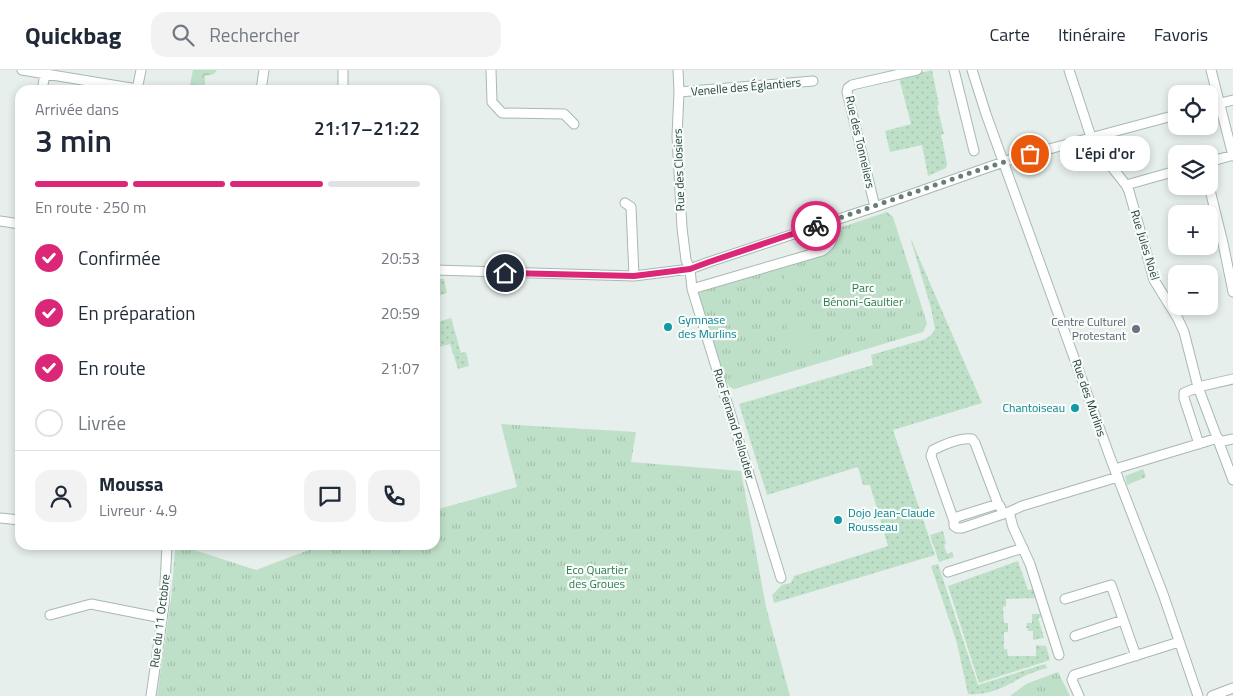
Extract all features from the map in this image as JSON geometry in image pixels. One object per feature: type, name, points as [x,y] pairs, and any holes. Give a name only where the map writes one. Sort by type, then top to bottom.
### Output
[{"type":"street","points":[[22,70],[112,85]]},
{"type":"street","points":[[138,85],[141,70]]},
{"type":"street","points":[[262,85],[264,70]]},
{"type":"street","points":[[343,70],[344,85]]},
{"type":"street","points":[[491,70],[492,102],[502,113],[564,114],[574,124]]},
{"type":"street","name":"Rue des Closiers","points":[[678,70],[677,136],[682,228],[686,260],[690,269]]},
{"type":"street","name":"Rue des Tonneliers","points":[[875,207],[848,88],[852,85],[917,70]]},
{"type":"street","points":[[954,70],[974,151]]},
{"type":"street","name":"Rue des Murlins","points":[[972,70],[986,114],[1198,696]]},
{"type":"street","name":"Rue Jules Noël","points":[[1069,70],[1090,138],[1094,146],[1126,185],[1154,280],[1184,332],[1198,387],[1233,480]]},
{"type":"street","points":[[1211,70],[1233,156],[1218,160]]},
{"type":"street","points":[[43,85],[45,74]]},
{"type":"street","name":"Venelle des Églantiers","points":[[679,92],[813,81]]},
{"type":"street","points":[[1220,103],[1233,100]]},
{"type":"street","points":[[440,270],[634,276],[690,269],[1004,162],[1168,117]]},
{"type":"street","points":[[1126,185],[1168,173]]},
{"type":"street","points":[[1210,195],[1233,292]]},
{"type":"street","points":[[625,203],[631,207],[634,276]]},
{"type":"street","points":[[0,221],[15,223]]},
{"type":"street","points":[[692,289],[822,251],[829,246],[832,240],[832,221]]},
{"type":"street","name":"Rue Fernand Pelloutier","points":[[690,269],[692,289],[781,578]]},
{"type":"street","points":[[1199,444],[1184,393],[1198,387],[1233,379]]},
{"type":"street","points":[[1059,655],[1023,548],[1006,513],[998,504],[976,443],[972,439],[964,439],[933,450],[931,456],[954,521],[954,526],[962,528],[1006,513],[1022,506],[1199,444],[1233,439]]},
{"type":"street","points":[[954,521],[957,517],[998,504]]},
{"type":"street","points":[[0,518],[15,520]]},
{"type":"street","points":[[948,572],[1023,548]]},
{"type":"street","name":"Rue du 11 Octobre","points":[[150,696],[162,618],[167,550]]},
{"type":"street","points":[[1065,599],[1111,585],[1136,656]]},
{"type":"street","points":[[50,615],[91,604],[162,618]]},
{"type":"street","points":[[1075,636],[1123,620]]},
{"type":"street","points":[[1079,696],[1072,680],[1074,675],[1179,642]]},
{"type":"street","points":[[1212,696],[1233,688]]},
{"type":"green space","points":[[193,70],[217,70],[214,74],[205,76],[205,85],[190,85]]},
{"type":"green space","points":[[932,70],[939,105],[937,106],[944,134],[941,135],[947,163],[946,168],[928,176],[922,145],[890,152],[885,131],[911,124],[899,78]]},
{"type":"green space","name":"Parc Bénoni-Gaultier","points":[[887,212],[893,217],[926,320],[927,324],[923,332],[734,389],[730,387],[726,382],[697,290],[829,253],[834,248],[836,242],[836,229]]},
{"type":"green space","points":[[910,237],[982,403],[893,430],[935,555],[774,603],[772,595],[782,585],[791,583],[794,576],[888,546],[870,485],[863,485],[858,467],[767,495],[739,404],[873,365],[871,355],[926,339],[932,334],[935,329],[931,308]]},
{"type":"green space","points":[[801,269],[803,279],[787,283],[784,274]]},
{"type":"green space","points":[[440,279],[444,279],[447,293],[440,295]]},
{"type":"green space","points":[[451,318],[461,353],[466,352],[469,366],[458,369],[450,344],[440,347],[440,321]]},
{"type":"green space","points":[[806,318],[816,350],[795,356],[786,324]]},
{"type":"green space","name":"Eco Quartier des Groues","points":[[501,424],[636,432],[631,462],[741,471],[766,607],[790,696],[157,696],[171,599],[176,550],[194,550],[256,570],[309,550],[440,550],[440,509],[517,487]]},
{"type":"green space","points":[[1143,469],[1146,477],[1127,485],[1125,476]]},
{"type":"green space","points":[[943,531],[947,554],[952,552],[954,557],[939,562],[930,535]]},
{"type":"green space","points":[[1018,561],[1028,590],[1035,589],[1038,598],[1006,599],[1006,606],[1003,607],[1004,623],[1008,623],[1008,632],[1004,632],[1004,649],[1007,649],[1008,656],[1036,656],[1036,645],[1046,646],[1050,660],[979,683],[948,586]]},
{"type":"green space","points":[[938,564],[978,685],[1045,664],[1047,668],[1024,676],[991,692],[968,694],[957,643],[931,566]]},
{"type":"green space","points":[[1032,614],[1042,614],[1043,616],[1038,618],[1044,638],[1033,640],[1033,631],[1028,631],[1028,628],[1026,628],[1027,623],[1032,623]]},
{"type":"green space","points":[[1058,672],[1070,696],[1010,696],[1026,684]]},
{"type":"way so far","points":[[816,226],[1030,154]]},
{"type":"place","name":"L'épi d'or","points":[[1030,154]]},
{"type":"place","name":"Gymnase des Murlins","points":[[668,327]]},
{"type":"place","name":"Centre Culturel Protestant","points":[[1136,329]]},
{"type":"place","name":"Chantoiseau","points":[[1075,408]]},
{"type":"place","name":"Dojo Jean-Claude Rousseau","points":[[838,520]]},
{"type":"route","points":[[505,273],[634,276],[690,269],[816,226]]}]
